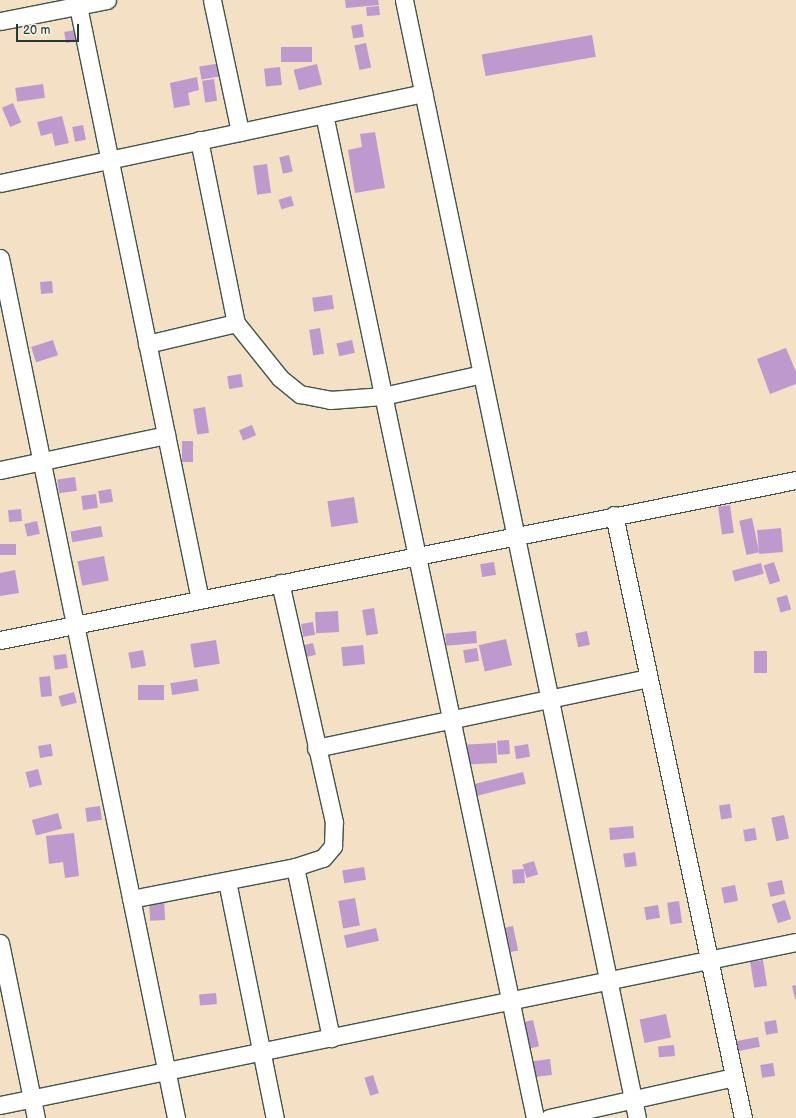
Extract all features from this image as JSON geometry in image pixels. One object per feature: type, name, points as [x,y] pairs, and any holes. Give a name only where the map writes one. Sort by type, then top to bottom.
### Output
[{"type":"street","points":[[0,21],[107,0]]},
{"type":"street","points":[[212,0],[240,132]]},
{"type":"street","points":[[404,0],[637,1118]]},
{"type":"street","points":[[78,6],[200,600]]},
{"type":"street","points":[[0,183],[424,93]]},
{"type":"street","points":[[324,114],[382,396],[535,1118]]},
{"type":"street","points":[[198,140],[236,323],[280,378],[300,394],[330,400],[382,396],[482,374]]},
{"type":"street","points":[[0,258],[176,1118]]},
{"type":"street","points":[[147,344],[236,323]]},
{"type":"street","points":[[0,470],[41,460],[166,435]]},
{"type":"street","points":[[0,640],[614,515],[796,480]]},
{"type":"street","points":[[614,515],[743,1118]]},
{"type":"street","points":[[131,899],[295,867],[323,858],[333,846],[334,822],[316,748],[280,583]]},
{"type":"street","points":[[316,748],[451,721],[648,678]]},
{"type":"street","points":[[295,867],[331,1038]]},
{"type":"street","points":[[227,881],[275,1118]]},
{"type":"street","points":[[0,1105],[796,942]]},
{"type":"street","points":[[0,944],[36,1118]]},
{"type":"street","points":[[549,1118],[734,1077]]},
{"type":"building","points":[[345,0],[378,0],[379,5],[346,8]]},
{"type":"building","points":[[379,6],[380,15],[367,16],[366,7]]},
{"type":"building","points":[[362,24],[364,37],[353,39],[351,26]]},
{"type":"building","points":[[76,30],[78,41],[66,43],[64,32]]},
{"type":"building","points":[[592,35],[596,57],[486,76],[482,54]]},
{"type":"building","points":[[366,43],[371,67],[359,70],[354,45]]},
{"type":"building","points":[[281,47],[312,47],[312,62],[281,62]]},
{"type":"building","points":[[228,62],[230,75],[201,79],[199,67]]},
{"type":"building","points":[[317,64],[322,84],[299,90],[294,70]]},
{"type":"building","points":[[280,67],[282,85],[266,87],[264,69]]},
{"type":"building","points":[[197,77],[199,90],[188,93],[190,105],[174,108],[170,83]]},
{"type":"building","points":[[214,79],[217,101],[205,102],[202,81]]},
{"type":"building","points":[[43,84],[45,98],[17,102],[15,88]]},
{"type":"building","points":[[13,103],[21,122],[10,127],[2,108]]},
{"type":"building","points":[[62,116],[69,143],[55,146],[52,133],[41,136],[37,122]]},
{"type":"building","points":[[83,125],[86,140],[75,142],[72,127]]},
{"type":"building","points":[[375,132],[385,188],[355,193],[348,150],[362,147],[360,134]]},
{"type":"building","points":[[289,155],[293,172],[283,174],[279,157]]},
{"type":"building","points":[[267,164],[271,193],[257,195],[253,166]]},
{"type":"building","points":[[291,196],[294,206],[281,209],[279,200]]},
{"type":"building","points":[[52,281],[53,293],[41,294],[40,282]]},
{"type":"building","points":[[332,295],[334,309],[314,312],[312,298]]},
{"type":"building","points":[[320,328],[324,354],[313,355],[309,330]]},
{"type":"building","points":[[53,340],[58,355],[36,362],[31,347]]},
{"type":"building","points":[[352,340],[355,353],[339,356],[336,344]]},
{"type":"building","points":[[786,348],[796,372],[796,384],[770,394],[757,359]]},
{"type":"building","points":[[241,374],[243,387],[229,389],[227,376]]},
{"type":"building","points":[[205,407],[209,433],[197,435],[193,409]]},
{"type":"building","points":[[252,425],[256,435],[243,440],[239,430]]},
{"type":"building","points":[[182,441],[193,441],[193,462],[182,462]]},
{"type":"building","points":[[75,477],[77,491],[59,493],[57,480]]},
{"type":"building","points":[[111,489],[113,502],[100,504],[98,491]]},
{"type":"building","points":[[96,494],[98,508],[83,510],[81,496]]},
{"type":"building","points":[[354,497],[358,523],[331,527],[327,501]]},
{"type":"building","points":[[730,505],[734,533],[722,534],[718,507]]},
{"type":"building","points":[[21,509],[22,521],[9,522],[8,510]]},
{"type":"building","points":[[752,518],[759,552],[747,555],[739,521]]},
{"type":"building","points":[[37,521],[40,534],[27,537],[24,524]]},
{"type":"building","points":[[101,526],[103,537],[72,542],[70,531]]},
{"type":"building","points":[[781,528],[783,552],[759,554],[757,530]]},
{"type":"building","points":[[0,544],[16,544],[16,555],[0,555]]},
{"type":"building","points":[[104,556],[109,581],[82,586],[77,561]]},
{"type":"building","points":[[494,562],[496,575],[482,577],[480,564]]},
{"type":"building","points":[[774,562],[780,581],[770,584],[764,565]]},
{"type":"building","points":[[761,563],[764,574],[735,581],[732,571]]},
{"type":"building","points":[[15,570],[19,593],[0,596],[0,573]]},
{"type":"building","points":[[787,595],[791,609],[781,612],[776,598]]},
{"type":"building","points":[[374,608],[378,634],[366,636],[362,610]]},
{"type":"building","points":[[338,611],[339,632],[316,633],[315,612]]},
{"type":"building","points":[[313,622],[315,635],[303,637],[301,624]]},
{"type":"building","points":[[476,631],[477,643],[446,646],[445,634]]},
{"type":"building","points":[[587,631],[590,645],[578,647],[575,633]]},
{"type":"building","points":[[506,639],[512,665],[485,672],[479,645]]},
{"type":"building","points":[[216,640],[220,664],[194,668],[190,644]]},
{"type":"building","points":[[313,643],[316,655],[290,661],[287,650]]},
{"type":"building","points":[[363,645],[365,664],[343,666],[341,647]]},
{"type":"building","points":[[477,648],[479,661],[465,663],[463,650]]},
{"type":"building","points":[[143,650],[146,666],[131,669],[128,653]]},
{"type":"building","points":[[754,651],[767,651],[767,673],[754,673]]},
{"type":"building","points":[[66,654],[68,668],[55,670],[53,656]]},
{"type":"building","points":[[50,676],[52,696],[41,697],[39,677]]},
{"type":"building","points":[[197,679],[199,691],[172,695],[170,683]]},
{"type":"building","points":[[138,685],[164,685],[164,700],[138,700]]},
{"type":"building","points":[[74,692],[77,703],[61,707],[59,696]]},
{"type":"building","points":[[509,740],[510,754],[498,755],[497,741]]},
{"type":"building","points":[[496,743],[497,763],[468,764],[467,745]]},
{"type":"building","points":[[51,744],[53,756],[40,758],[38,746]]},
{"type":"building","points":[[528,744],[530,757],[516,759],[514,746]]},
{"type":"building","points":[[38,769],[42,784],[30,788],[25,772]]},
{"type":"building","points":[[523,772],[526,784],[476,796],[474,784]]},
{"type":"building","points":[[730,804],[732,818],[721,819],[719,806]]},
{"type":"building","points":[[100,806],[102,820],[87,822],[85,808]]},
{"type":"building","points":[[58,813],[62,828],[36,835],[32,820]]},
{"type":"building","points":[[784,815],[789,838],[776,841],[771,818]]},
{"type":"building","points":[[633,826],[634,838],[610,840],[609,828]]},
{"type":"building","points":[[755,828],[757,840],[745,842],[743,830]]},
{"type":"building","points":[[74,833],[79,876],[65,878],[63,862],[49,864],[46,836]]},
{"type":"building","points":[[635,852],[637,866],[625,868],[623,854]]},
{"type":"building","points":[[534,861],[538,874],[527,878],[523,865]]},
{"type":"building","points":[[364,867],[366,880],[344,883],[342,870]]},
{"type":"building","points":[[524,869],[525,883],[513,884],[512,870]]},
{"type":"building","points":[[782,880],[785,894],[770,897],[767,883]]},
{"type":"building","points":[[735,885],[738,901],[724,903],[721,888]]},
{"type":"building","points":[[355,898],[360,926],[343,929],[338,901]]},
{"type":"building","points":[[164,899],[165,920],[150,921],[149,900]]},
{"type":"building","points":[[785,900],[791,919],[778,923],[772,904]]},
{"type":"building","points":[[679,901],[682,923],[670,924],[667,903]]},
{"type":"building","points":[[658,905],[660,918],[646,920],[644,907]]},
{"type":"building","points":[[513,926],[518,950],[506,953],[501,928]]},
{"type":"building","points":[[376,928],[379,941],[347,948],[344,935]]},
{"type":"building","points":[[763,960],[767,986],[754,988],[750,962]]},
{"type":"building","points":[[796,985],[796,999],[795,999],[792,986]]},
{"type":"building","points":[[216,993],[217,1004],[200,1005],[199,994]]},
{"type":"building","points":[[666,1014],[671,1037],[645,1043],[640,1020]]},
{"type":"building","points":[[533,1020],[539,1046],[528,1049],[522,1022]]},
{"type":"building","points":[[776,1020],[778,1033],[766,1035],[764,1022]]},
{"type":"building","points":[[758,1037],[760,1047],[736,1051],[734,1042]]},
{"type":"building","points":[[674,1045],[675,1056],[659,1057],[658,1046]]},
{"type":"building","points":[[550,1059],[552,1075],[534,1077],[532,1061]]},
{"type":"building","points":[[773,1063],[775,1076],[762,1078],[760,1065]]},
{"type":"building","points":[[373,1075],[379,1093],[370,1096],[364,1078]]}]
